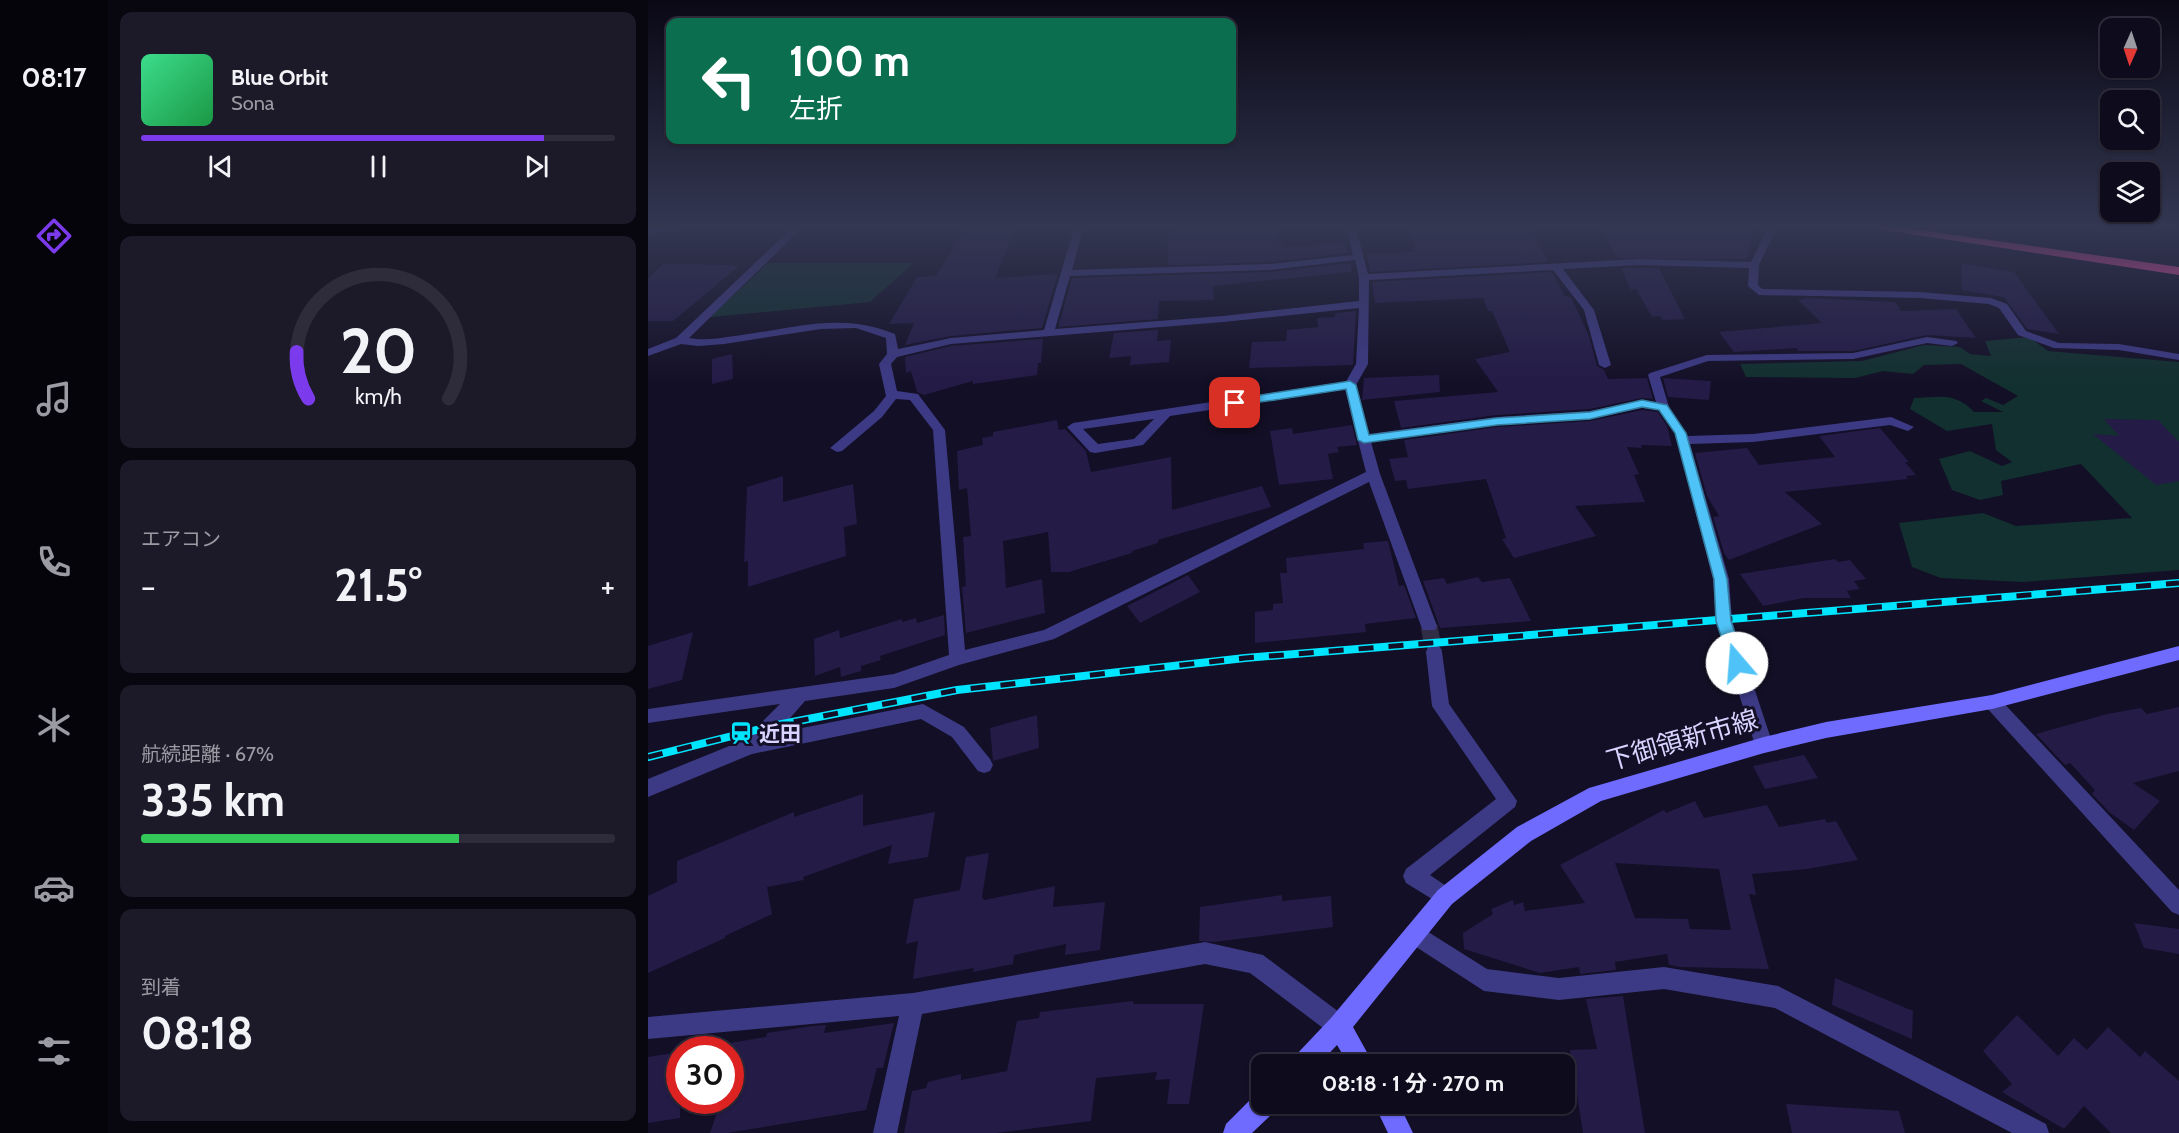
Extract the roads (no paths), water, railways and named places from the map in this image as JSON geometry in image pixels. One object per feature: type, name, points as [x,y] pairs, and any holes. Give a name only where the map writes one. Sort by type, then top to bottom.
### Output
[{"type":"main road","name":"下御領新市線","points":[[1312,1054],[1339,1026],[1444,897],[1524,834],[1596,794],[1764,745],[1826,730],[1992,702],[2179,653]]},
{"type":"main road","points":[[1339,1026],[1356,1054]]},
{"type":"main road","points":[[1235,1133],[1254,1114]]},
{"type":"main road","points":[[1391,1114],[1401,1133]]},
{"type":"street","points":[[648,353],[680,340],[745,278]]},
{"type":"street","points":[[1049,332],[1066,278]]},
{"type":"street","points":[[1364,278],[1362,364],[1350,385],[1373,474],[1429,626]]},
{"type":"street","points":[[1565,278],[1589,310],[1605,365]]},
{"type":"street","points":[[1753,278],[1753,286],[1760,292],[1920,295],[1990,301],[2003,306],[2022,333],[2058,346],[2119,347],[2179,357]]},
{"type":"street","points":[[892,396],[885,364],[893,354],[951,341],[1223,319],[1364,304]]},
{"type":"street","points":[[680,340],[698,343],[825,324],[854,324],[876,328],[891,336],[893,354]]},
{"type":"street","points":[[1764,745],[1724,621],[1720,579],[1682,440],[1663,407],[1654,375],[1707,358],[1853,356],[1927,340],[1952,343]]},
{"type":"street","points":[[1166,413],[1138,442],[1095,449],[1073,427],[1350,385]]},
{"type":"street","points":[[837,448],[878,414],[892,396],[901,394],[914,397],[939,430],[958,659]]},
{"type":"street","points":[[1364,440],[1497,422],[1590,415],[1642,404],[1663,407]]},
{"type":"street","points":[[1682,440],[1753,438],[1891,421],[1908,427]]},
{"type":"street","points":[[648,716],[894,681],[958,659],[1048,635],[1373,474]]},
{"type":"street","points":[[1434,652],[1442,706],[1508,801],[1413,876],[1444,897]]},
{"type":"street","points":[[750,746],[801,693]]},
{"type":"street","points":[[1992,702],[2179,905]]},
{"type":"street","points":[[648,788],[750,746],[924,711],[958,732],[984,765]]},
{"type":"street","points":[[1414,934],[1484,980],[1560,989],[1664,978],[1778,997],[2037,1133]]},
{"type":"street","points":[[648,1028],[913,1004],[1205,953],[1255,963],[1339,1026]]},
{"type":"street","points":[[885,1133],[913,1004]]},
{"type":"tunnel","points":[[1429,626],[1434,652]]},
{"type":"railway","points":[[648,757],[772,726],[957,690],[1245,658],[2179,583]]},
{"type":"place","name":"近田","points":[[741,733]]}]
